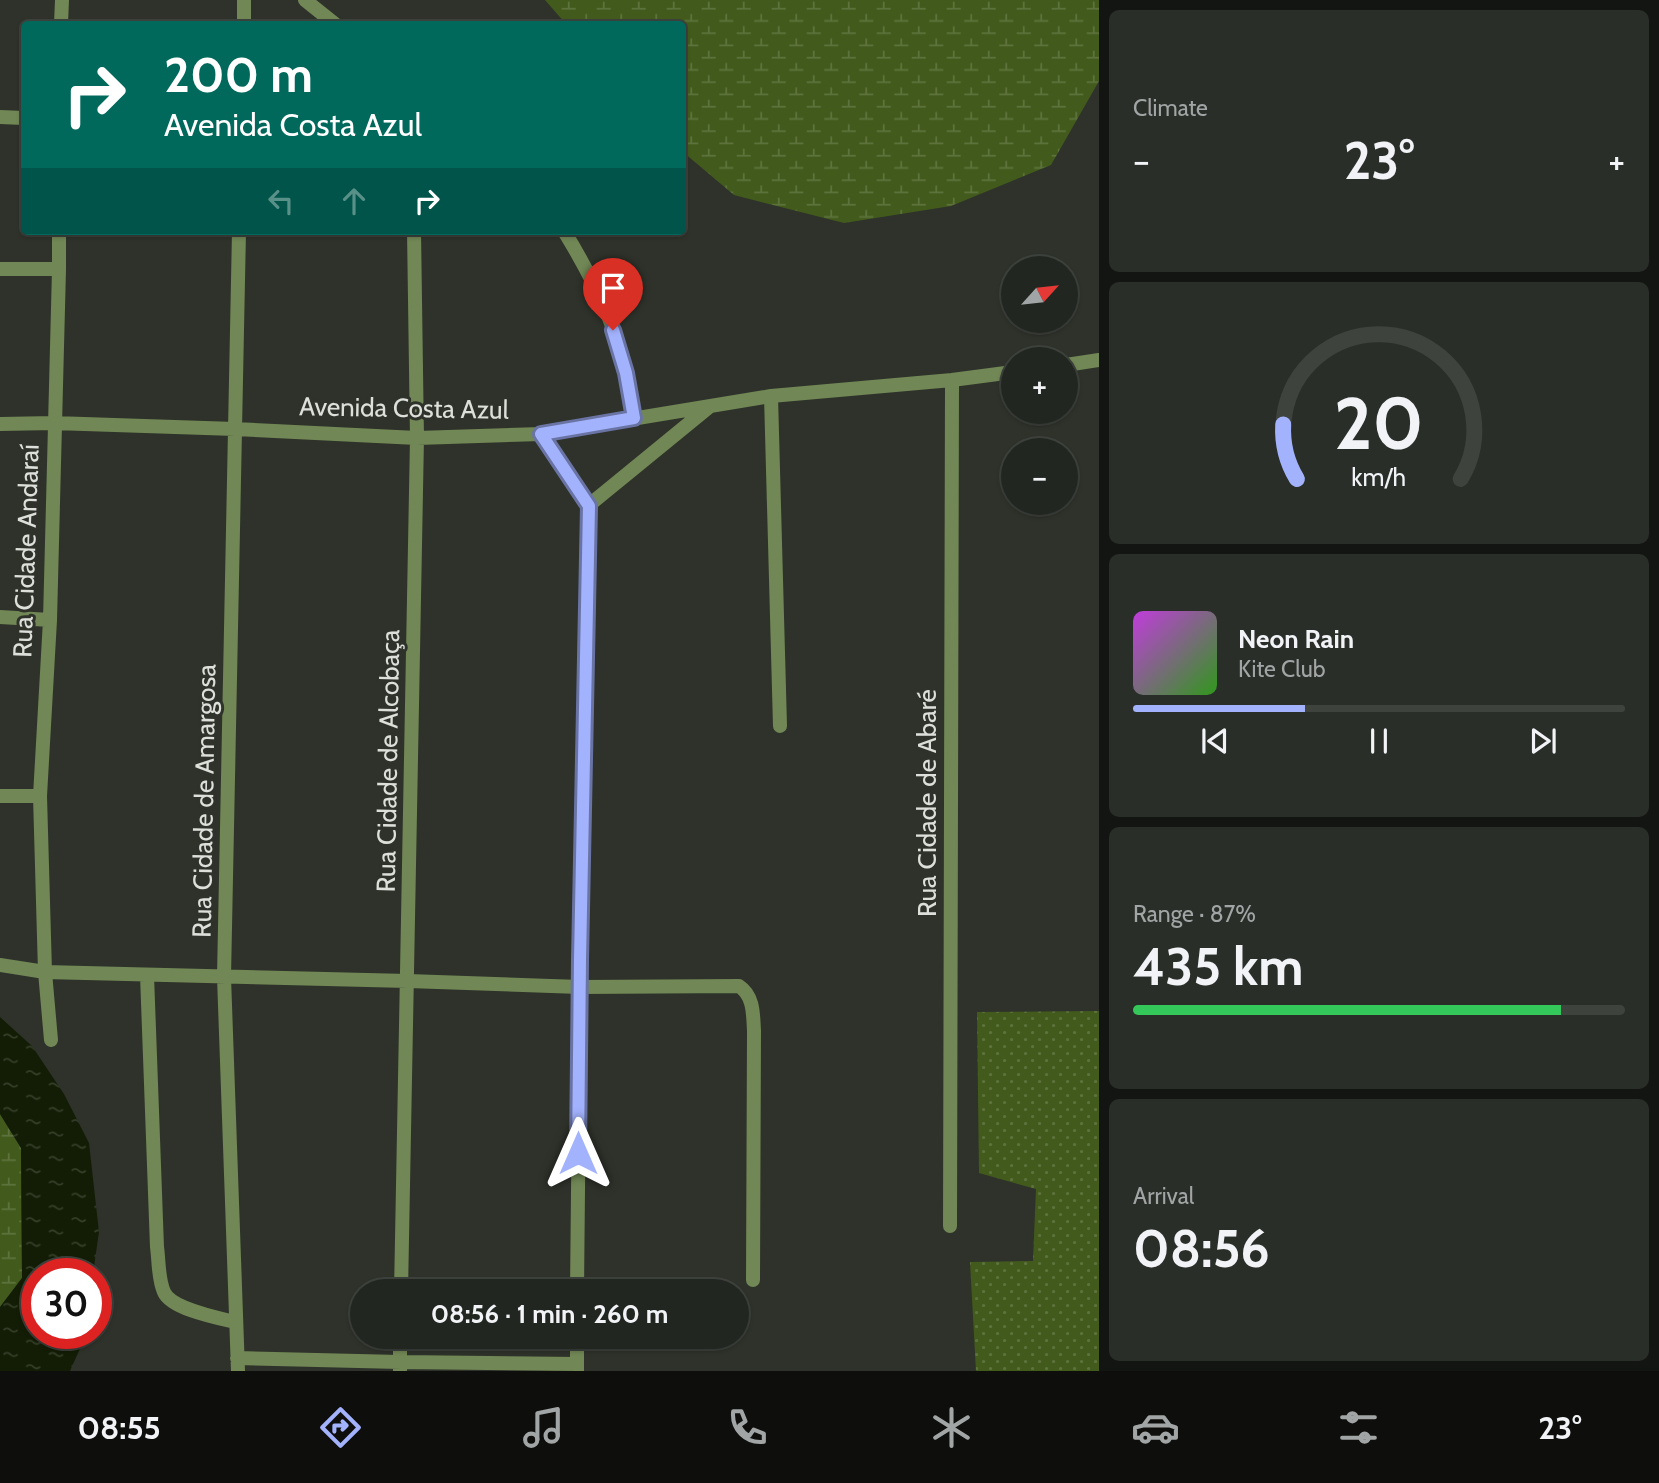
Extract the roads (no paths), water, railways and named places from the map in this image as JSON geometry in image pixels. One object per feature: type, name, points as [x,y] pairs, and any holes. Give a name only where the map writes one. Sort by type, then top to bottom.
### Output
[{"type":"street","points":[[61,21],[62,0]]},
{"type":"street","points":[[244,0],[244,21]]},
{"type":"street","points":[[305,0],[331,21]]},
{"type":"street","points":[[0,117],[21,118]]},
{"type":"street","name":"Rua Cidade Andaraí","points":[[51,1040],[45,972],[40,796],[50,620],[59,235]]},
{"type":"street","name":"Rua Cidade de Amargosa","points":[[237,1365],[224,977],[239,235]]},
{"type":"street","name":"Rua Cidade de Alcobaça","points":[[401,1279],[418,438],[414,235]]},
{"type":"street","points":[[566,235],[594,285],[613,330],[626,373],[634,418]]},
{"type":"street","points":[[0,269],[59,269]]},
{"type":"street","points":[[1078,363],[1099,360]]},
{"type":"street","name":"Avenida Costa Azul","points":[[0,424],[54,423],[235,429],[418,438],[541,434],[771,396],[1001,374]]},
{"type":"street","name":"Rua Cidade de Abaré","points":[[950,1226],[953,380]]},
{"type":"street","points":[[771,396],[780,726]]},
{"type":"street","points":[[589,506],[710,406]]},
{"type":"street","points":[[541,434],[589,506],[577,1279]]},
{"type":"street","points":[[0,617],[50,620]]},
{"type":"street","points":[[0,796],[40,796]]},
{"type":"street","points":[[0,965],[45,972],[580,987],[731,985],[743,989],[749,996],[752,1007],[754,1031],[752,1280]]},
{"type":"street","points":[[147,975],[157,1234],[162,1284],[171,1301],[235,1322]]},
{"type":"street","points":[[400,1349],[400,1367]]},
{"type":"street","points":[[237,1365],[577,1368],[577,1349]]},
{"type":"water","points":[[0,1017],[32,1046],[64,1094],[89,1143],[99,1232],[95,1258],[22,1258],[21,1148],[0,1114]]},
{"type":"water","points":[[21,1279],[21,1349],[80,1349],[70,1371],[0,1371],[0,1307]]}]
